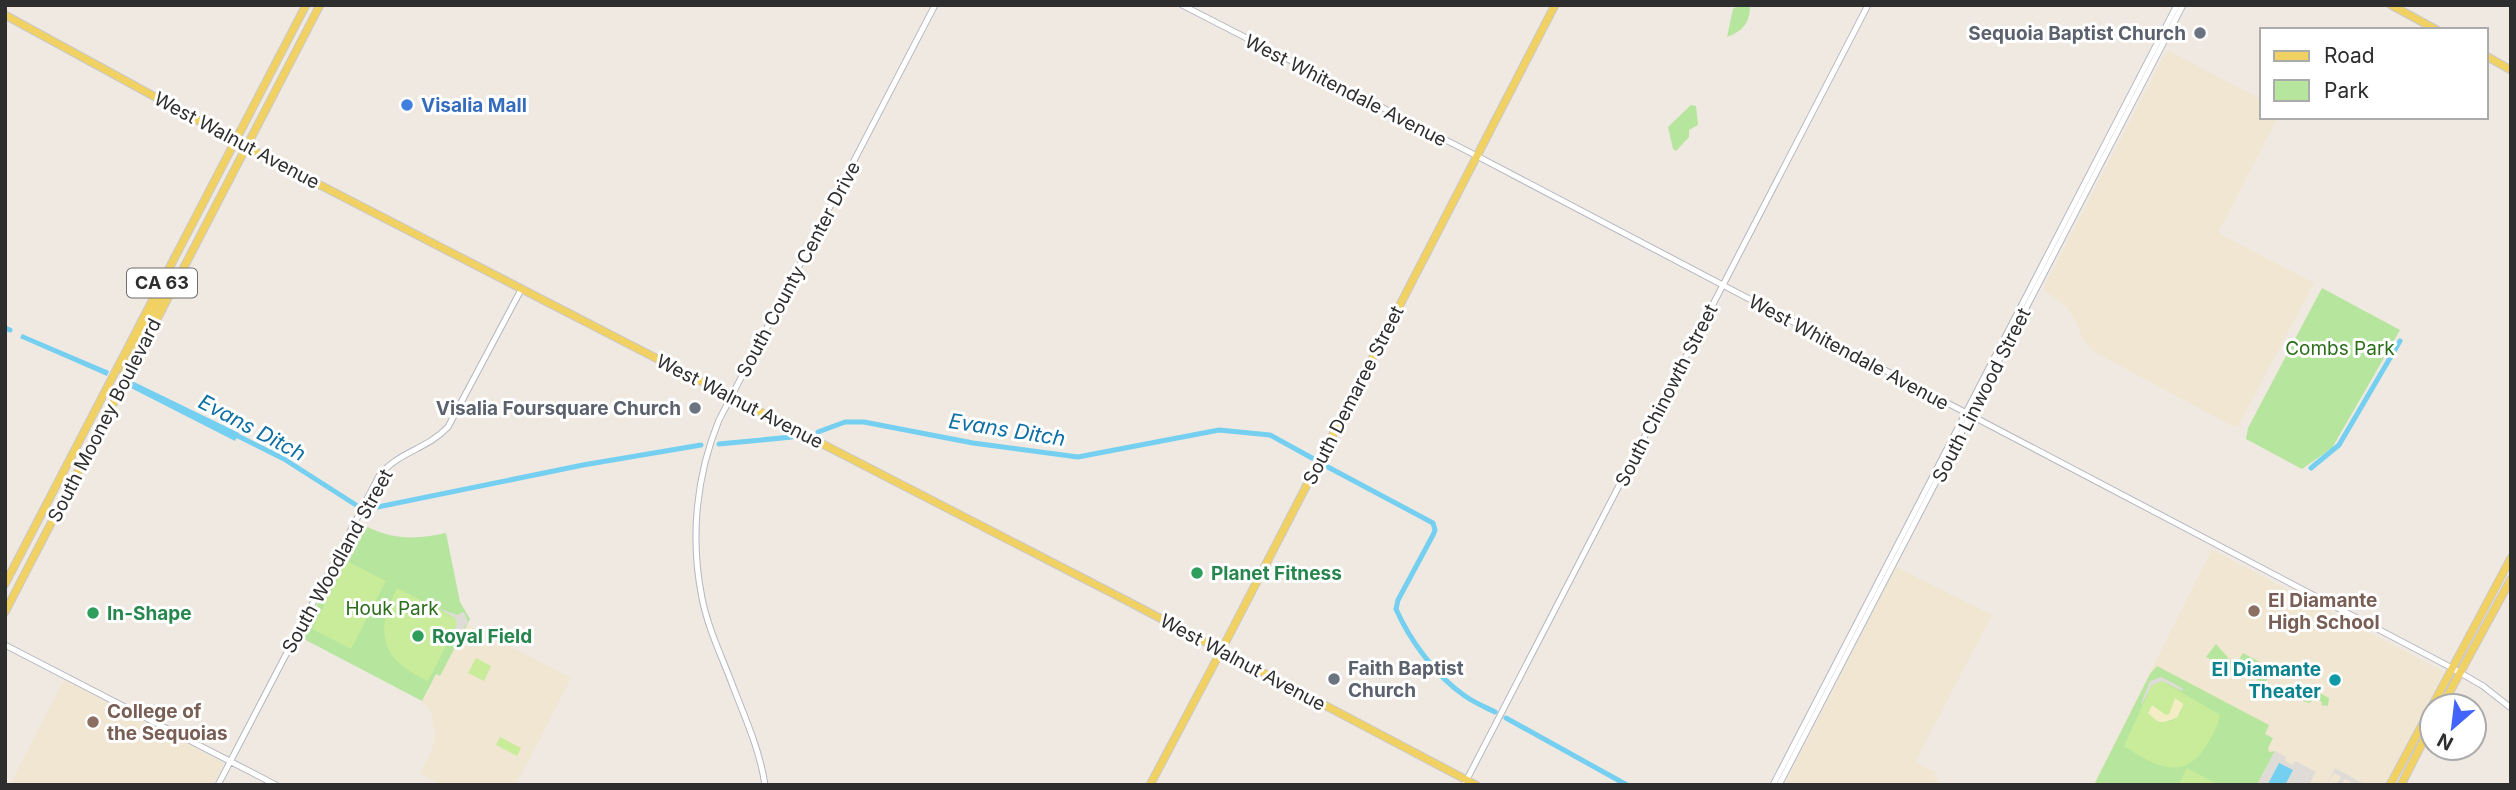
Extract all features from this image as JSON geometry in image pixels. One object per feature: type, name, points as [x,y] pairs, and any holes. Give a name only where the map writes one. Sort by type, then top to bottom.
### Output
[{"type":"main road","name":"South Mooney Boulevard","points":[[5,584],[306,5]]},
{"type":"main road","name":"South Mooney Boulevard","points":[[5,612],[320,5]]},
{"type":"main road","name":"South Demaree Street","points":[[1150,785],[1555,5]]},
{"type":"main road","points":[[2391,5],[2433,28]]},
{"type":"main road","name":"West Walnut Avenue","points":[[5,15],[236,141],[1221,651],[1465,782],[1476,785]]},
{"type":"main road","points":[[2488,57],[2511,70]]},
{"type":"main road","points":[[154,323],[151,315],[173,271],[179,249]]},
{"type":"main road","points":[[113,403],[127,363],[146,326],[142,320]]},
{"type":"main road","points":[[2390,785],[2511,558]]},
{"type":"main road","points":[[2450,692],[2511,579]]},
{"type":"main road","points":[[2401,785],[2418,752]]},
{"type":"street","name":"South County Center Drive","points":[[765,785],[759,756],[708,618],[699,572],[697,504],[702,476],[711,440],[731,397],[935,5]]},
{"type":"street","name":"West Whitendale Avenue","points":[[1182,5],[1477,156],[2452,668],[2483,686],[2511,708]]},
{"type":"street","name":"South Chinowth Street","points":[[1465,782],[1868,5]]},
{"type":"street","name":"South Linwood Street","points":[[1779,785],[2177,5]]},
{"type":"street","name":"South Linwood Street","points":[[1773,785],[2183,5]]},
{"type":"street","points":[[2137,94],[2148,61]]},
{"type":"street","points":[[2072,220],[2071,215],[2090,174]]},
{"type":"street","name":"South Woodland Street","points":[[218,785],[379,476],[392,462],[430,444],[448,428],[522,288]]},
{"type":"street","points":[[5,645],[276,785]]},
{"type":"shaded area","points":[[2167,50],[2260,99],[2260,119],[2277,119],[2218,233],[2314,283],[2238,426],[2234,427],[2093,351],[2083,339],[2067,307],[2045,291],[2044,287]]},
{"type":"shaded area","name":"El Diamante High School","points":[[2212,550],[2444,672],[2434,692],[2418,692],[2418,722],[2385,785],[2093,785]]},
{"type":"shaded area","points":[[1896,567],[1992,615],[1915,762],[1936,773],[1934,777],[1939,780],[1937,785],[1785,784]]},
{"type":"shaded area","points":[[438,608],[457,615],[464,612],[468,622],[458,637],[453,634],[449,643],[457,624],[455,618]]},
{"type":"shaded area","points":[[467,624],[571,678],[516,785],[442,785],[420,774],[432,750],[435,736],[431,712],[422,701],[436,674],[441,675]]},
{"type":"shaded area","points":[[2161,677],[2183,689],[2182,691],[2162,681],[2152,685],[2142,704],[2150,681]]},
{"type":"shaded area","name":"College of the Sequoias","points":[[64,680],[224,763],[213,785],[10,785]]},
{"type":"shaded area","points":[[2275,751],[2286,757],[2285,761],[2292,765],[2295,761],[2316,772],[2309,785],[2285,785],[2292,770],[2268,783],[2270,785],[2257,785]]},
{"type":"shaded area","points":[[2335,768],[2366,785],[2350,785],[2351,782],[2345,779],[2341,785],[2336,785],[2341,777],[2334,773],[2326,785]]},
{"type":"green space","points":[[1739,5],[1750,5],[1749,17],[1741,29],[1727,37],[1733,9]]},
{"type":"green space","points":[[1691,105],[1696,106],[1698,125],[1689,130],[1689,137],[1676,151],[1673,149],[1668,127]]},
{"type":"green space","name":"Combs Park","points":[[2322,288],[2400,330],[2332,448],[2302,469],[2246,439],[2248,428]]},
{"type":"green space","name":"Houk Park","points":[[360,523],[381,533],[402,537],[446,533],[460,602],[470,619],[440,676],[436,674],[422,701],[300,637]]},
{"type":"green space","points":[[347,561],[386,581],[351,649],[312,629]]},
{"type":"green space","name":"Royal Field","points":[[397,588],[455,618],[457,624],[428,681],[400,664],[386,644],[386,619]]},
{"type":"green space","points":[[2216,644],[2238,669],[2236,673],[2206,657]]},
{"type":"green space","points":[[2243,653],[2273,669],[2264,685],[2237,663]]},
{"type":"green space","points":[[476,658],[491,666],[484,681],[468,673]]},
{"type":"green space","points":[[2157,666],[2269,725],[2265,734],[2273,738],[2268,748],[2269,752],[2275,751],[2257,785],[2094,785],[2150,674]]},
{"type":"green space","points":[[2162,681],[2220,715],[2206,746],[2188,764],[2167,767],[2124,746],[2152,685]],"holes":[[[2175,698],[2183,703],[2179,716],[2168,722],[2158,722],[2148,713],[2152,705],[2166,715],[2169,714]]]},
{"type":"green space","points":[[2310,688],[2329,698],[2328,706],[2321,705],[2322,702],[2314,698],[2310,703],[2303,701]]},
{"type":"green space","points":[[500,737],[521,748],[517,756],[496,745]]},
{"type":"green space","points":[[2187,768],[2219,785],[2178,785]]},
{"type":"sand","points":[[2175,698],[2184,704],[2177,718],[2162,723],[2147,714],[2152,705],[2166,714],[2169,713]]},
{"type":"water","points":[[22,334],[109,371],[107,376],[20,338]]},
{"type":"water","points":[[130,380],[239,433],[235,441],[127,386]]},
{"type":"water","points":[[2279,763],[2293,770],[2285,785],[2270,785],[2268,784]]},
{"type":"waterway","name":"Evans Ditch","points":[[5,328],[10,330]]},
{"type":"waterway","name":"Evans Ditch","points":[[2311,468],[2339,445],[2400,341]]},
{"type":"waterway","name":"Evans Ditch","points":[[818,432],[845,422],[864,422],[973,443],[1078,457],[1219,430],[1270,435],[1312,458]]},
{"type":"waterway","name":"Evans Ditch","points":[[234,434],[284,459],[356,505]]},
{"type":"waterway","name":"Evans Ditch","points":[[719,444],[792,437]]},
{"type":"waterway","name":"Evans Ditch","points":[[368,509],[583,465],[701,445]]},
{"type":"waterway","name":"Evans Ditch","points":[[1326,466],[1433,523],[1433,535],[1398,600],[1396,609],[1417,646],[1444,679],[1469,698],[1495,712]]},
{"type":"waterway","name":"Evans Ditch","points":[[1506,718],[1627,785]]},
{"type":"place","name":"Sequoia Baptist Church","points":[[2200,33]]},
{"type":"place","name":"Visalia Mall","points":[[407,105]]},
{"type":"place","name":"Visalia Foursquare Church","points":[[695,408]]},
{"type":"place","name":"Planet Fitness","points":[[1197,573]]},
{"type":"place","name":"El Diamante High School","points":[[2254,611]]},
{"type":"place","name":"In-Shape","points":[[93,613]]},
{"type":"place","name":"Royal Field","points":[[418,636]]},
{"type":"place","name":"Faith Baptist Church","points":[[1334,679]]},
{"type":"place","name":"El Diamante Theater","points":[[2335,680]]},
{"type":"place","name":"College of the Sequoias","points":[[93,722]]}]
